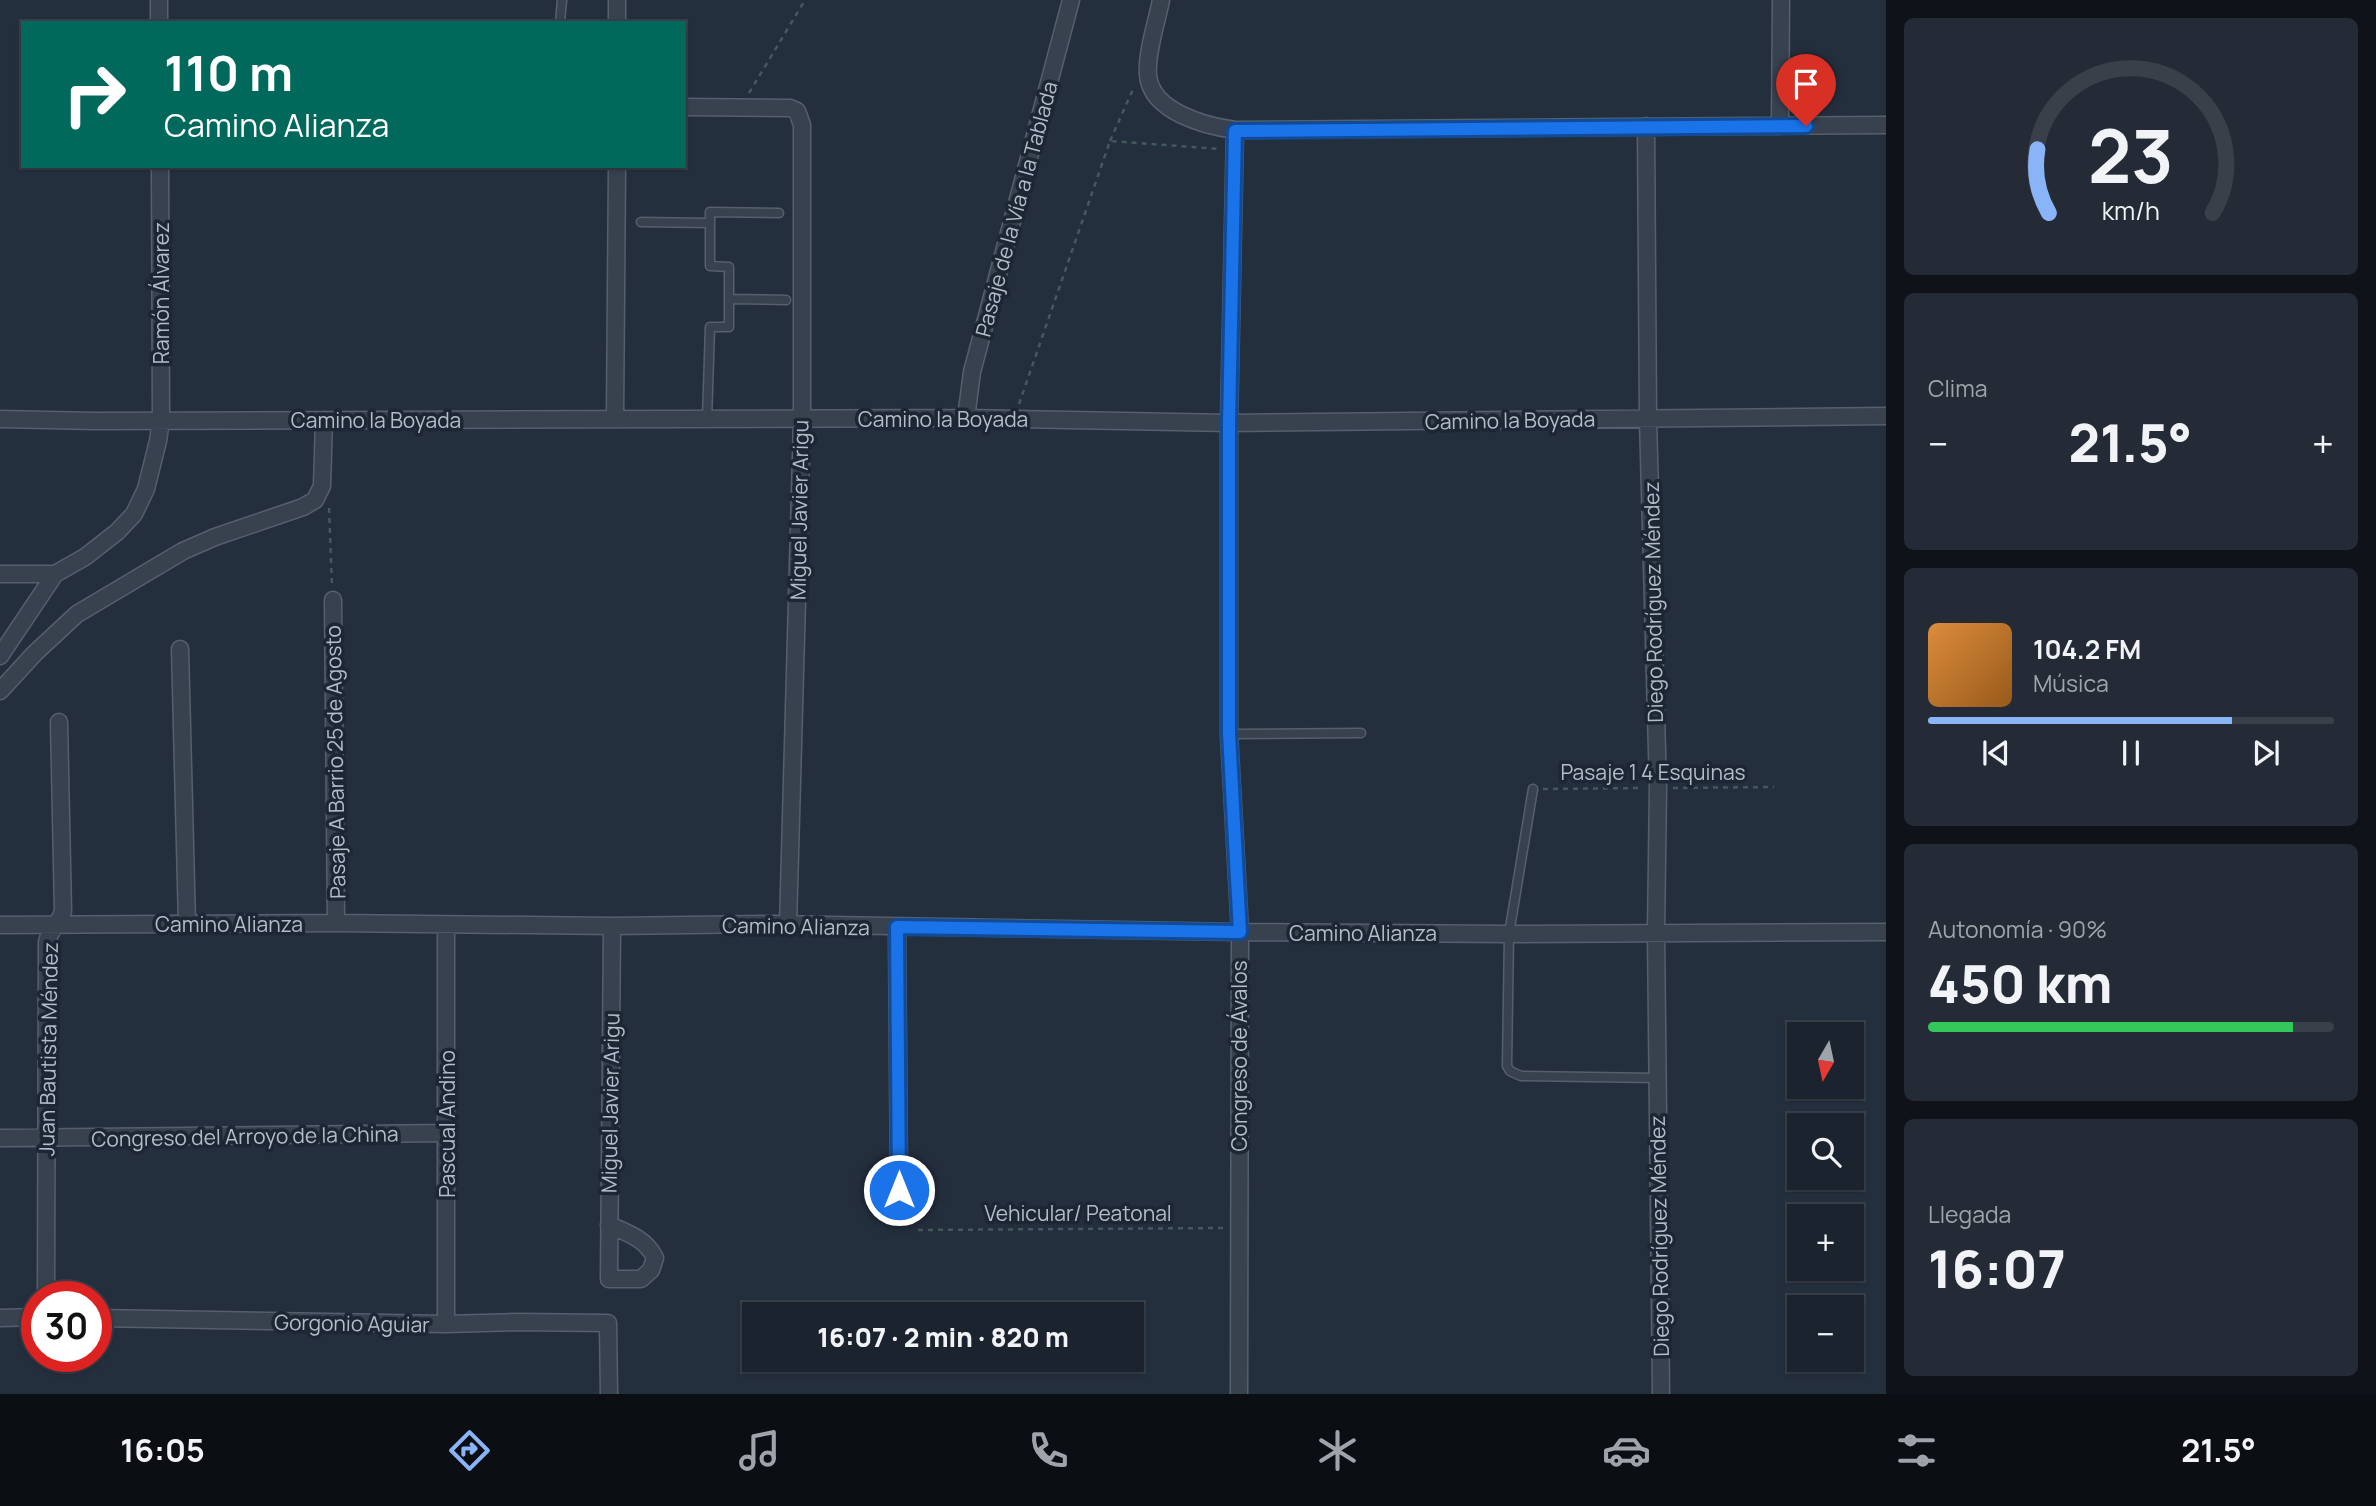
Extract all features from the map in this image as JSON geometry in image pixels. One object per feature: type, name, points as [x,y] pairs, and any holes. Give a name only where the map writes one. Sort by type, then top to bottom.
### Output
[{"type":"street","points":[[159,0],[159,21]]},
{"type":"street","points":[[617,0],[617,21]]},
{"type":"street","name":"Pasaje de la Vía a la Tablada","points":[[965,418],[972,372],[1071,0]]},
{"type":"street","points":[[1161,0],[1147,73],[1152,88],[1174,111],[1202,123],[1235,131],[1886,125]]},
{"type":"street","points":[[1780,126],[1781,0]]},
{"type":"street","points":[[686,107],[740,107]]},
{"type":"street","name":"Miguel Javier Arigu","points":[[740,107],[782,107],[797,111],[802,125],[802,419],[788,926]]},
{"type":"street","name":"Diego Rodríguez Méndez","points":[[1646,126],[1648,419],[1658,788],[1656,932],[1661,1394]]},
{"type":"street","name":"Congreso de Ávalos","points":[[1235,131],[1229,423],[1229,734],[1240,932],[1239,1394]]},
{"type":"street","name":"Ramón Álvarez","points":[[55,574],[85,557],[117,532],[134,514],[146,489],[161,420],[160,168]]},
{"type":"street","points":[[615,419],[617,168]]},
{"type":"street","name":"Camino la Boyada","points":[[0,419],[965,418],[1229,423],[1886,416]]},
{"type":"street","points":[[0,691],[35,653],[77,614],[183,551],[215,537],[303,508],[315,500],[322,486],[324,420]]},
{"type":"street","points":[[0,574],[55,574]]},
{"type":"street","points":[[0,656],[55,574]]},
{"type":"street","name":"Pasaje A Barrio 25 de Agosto","points":[[333,600],[336,923]]},
{"type":"street","points":[[180,649],[187,924]]},
{"type":"street","name":"Juan Bautista Méndez","points":[[46,1281],[47,942],[49,931],[63,911],[59,722]]},
{"type":"street","name":"Camino Alianza","points":[[0,925],[336,923],[1509,934],[1886,932]]},
{"type":"street","name":"Pascual Andino","points":[[446,925],[446,1324]]},
{"type":"street","name":"Miguel Javier Arigu","points":[[609,1225],[649,1247],[654,1258],[651,1270],[640,1279],[609,1279],[609,1225],[612,926]]},
{"type":"street","points":[[897,927],[899,1190]]},
{"type":"street","name":"Congreso del Arroyo de la China","points":[[0,1138],[447,1133]]},
{"type":"street","points":[[0,1318],[21,1317]]},
{"type":"street","name":"Gorgonio Aguiar","points":[[112,1318],[446,1324],[608,1323],[610,1394]]},
{"type":"lane","points":[[561,21],[562,0]]},
{"type":"lane","points":[[708,420],[710,327],[729,327],[729,267],[710,267],[710,212],[779,213]]},
{"type":"lane","points":[[641,222],[710,223]]},
{"type":"lane","points":[[729,299],[786,300]]},
{"type":"lane","points":[[1229,734],[1361,733]]},
{"type":"lane","points":[[1532,789],[1509,934],[1507,1066],[1510,1071],[1521,1076],[1657,1078]]},
{"type":"path","points":[[740,107],[805,0]]},
{"type":"path","points":[[1014,419],[1110,141],[1138,78],[1147,73]]},
{"type":"path","points":[[1110,141],[1234,150]]},
{"type":"path","points":[[322,486],[328,496],[333,600]]},
{"type":"path","name":"Pasaje 1 4 Esquinas","points":[[1532,789],[1774,787]]},
{"type":"path","name":"Vehicular/ Peatonal","points":[[918,1230],[1238,1228]]},
{"type":"route","points":[[899,1190],[897,927],[1240,932],[1229,734],[1229,423],[1235,131],[1334,128],[1806,126]]}]
